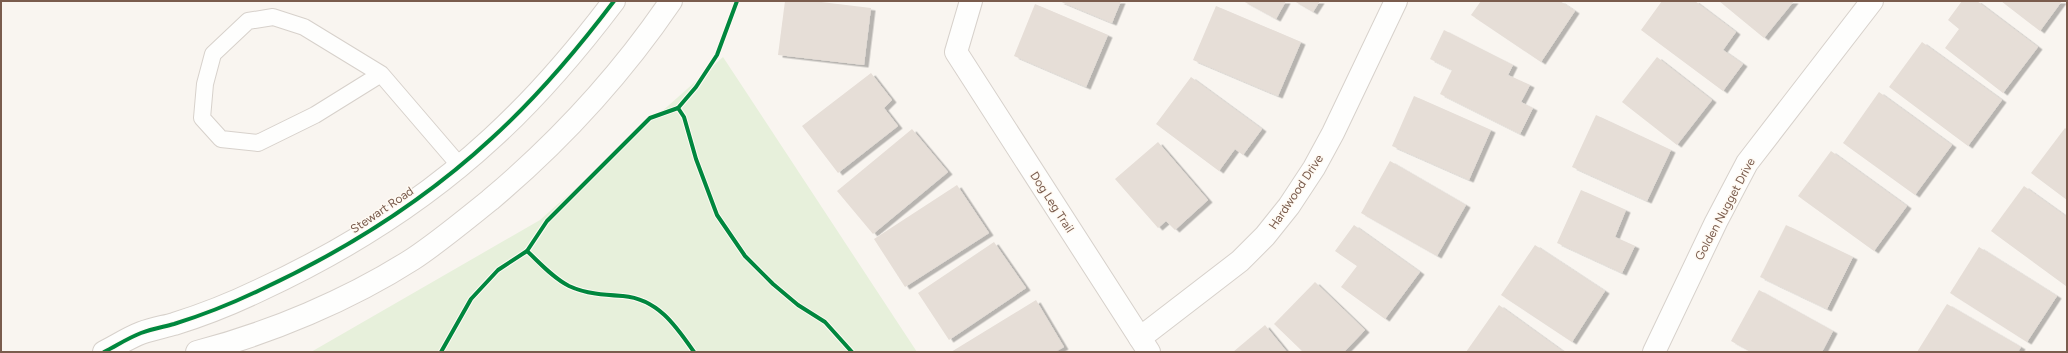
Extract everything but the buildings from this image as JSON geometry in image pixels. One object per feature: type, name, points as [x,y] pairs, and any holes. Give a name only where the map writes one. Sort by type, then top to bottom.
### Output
[{"type":"street","name":"Stewart Road","points":[[104,352],[141,333],[176,323],[259,291],[316,262],[362,236],[418,199],[493,138],[546,83],[583,41],[614,1]]},
{"type":"street","points":[[197,352],[272,327],[333,302],[375,281],[413,258],[459,226],[521,174],[572,125],[609,85],[645,39],[671,1]]},
{"type":"street","name":"Dog Leg Trail","points":[[971,1],[956,52],[1144,345]]},
{"type":"street","name":"Hardwood Drive","points":[[1144,345],[1240,261],[1265,236],[1289,206],[1314,168],[1333,133],[1396,1]]},
{"type":"street","name":"Golden Nugget Drive","points":[[1654,352],[1716,222],[1747,163],[1872,1]]},
{"type":"lane","points":[[381,74],[315,115],[258,143],[222,139],[202,118],[204,84],[213,54],[248,21],[273,17],[304,27],[381,74],[460,166]]},
{"type":"green space","points":[[723,57],[917,352],[311,352],[540,220]]},
{"type":"cycle path","points":[[104,352],[141,333],[196,317],[250,295],[322,259],[382,223],[439,183],[509,122],[556,72],[614,1]]},
{"type":"cycle path","points":[[441,352],[471,299],[498,270],[527,251],[547,221],[650,118],[678,108],[696,87],[717,55],[737,1]]},
{"type":"cycle path","points":[[678,108],[684,117],[696,159],[717,215],[745,256],[773,284],[798,305],[825,322],[852,352]]},
{"type":"cycle path","points":[[527,251],[552,275],[575,289],[602,295],[635,298],[656,308],[673,324],[694,352]]}]
